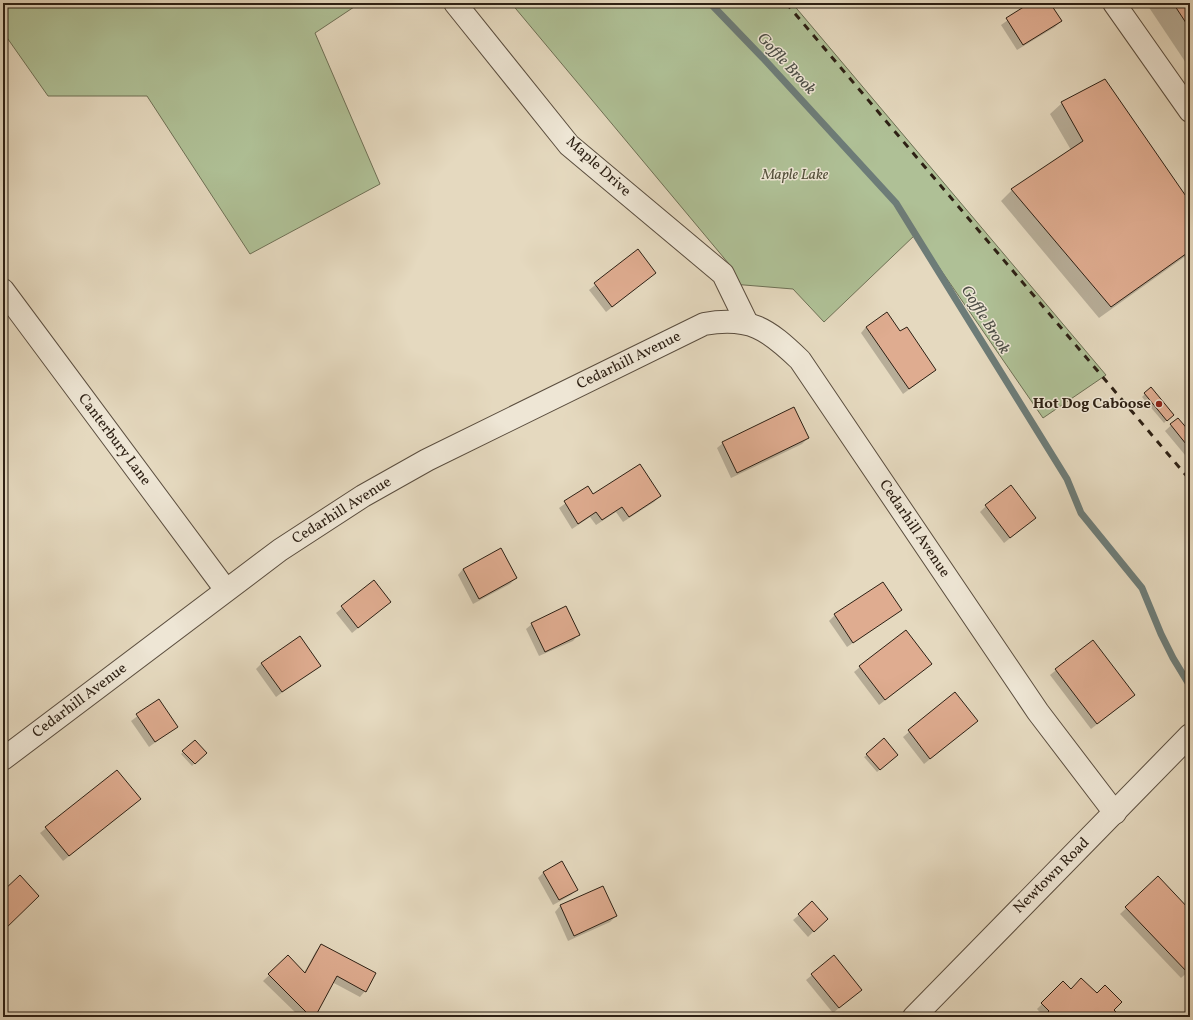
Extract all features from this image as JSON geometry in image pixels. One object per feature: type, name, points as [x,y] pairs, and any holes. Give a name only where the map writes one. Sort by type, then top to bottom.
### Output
[{"type":"street","name":"Maple Drive","points":[[455,3],[569,145],[723,274],[747,323]]},
{"type":"street","points":[[1114,3],[1190,111]]},
{"type":"street","name":"Canterbury Lane","points":[[3,290],[226,590]]},
{"type":"street","name":"Cedarhill Avenue","points":[[3,759],[280,550],[363,496],[427,460],[704,324],[722,321],[747,323],[776,337],[800,360],[1038,712],[1115,813]]},
{"type":"street","name":"Newtown Road","points":[[914,1017],[1190,736]]},
{"type":"green space","points":[[3,3],[360,3],[315,33],[380,184],[250,254],[147,96],[48,96],[3,32]]},
{"type":"green space","name":"Maple Lake","points":[[511,3],[792,3],[1106,375],[1043,418],[916,234],[824,322],[793,289],[732,284],[729,264]]},
{"type":"building","points":[[1030,3],[1050,3],[1062,21],[1023,45],[1006,18]]},
{"type":"building","points":[[1173,3],[1190,3],[1190,29]]},
{"type":"building","points":[[1105,79],[1190,202],[1190,251],[1111,307],[1011,189],[1083,141],[1061,102]]},
{"type":"building","points":[[638,249],[656,273],[612,307],[594,283]]},
{"type":"building","points":[[887,312],[900,331],[907,327],[936,370],[909,389],[866,327]]},
{"type":"building","name":"Hot Dog Caboose","points":[[1151,387],[1174,415],[1167,421],[1144,393]]},
{"type":"building","points":[[794,407],[809,438],[737,473],[722,442]]},
{"type":"building","points":[[1178,418],[1190,432],[1190,449],[1170,424]]},
{"type":"building","points":[[640,464],[661,496],[629,517],[622,507],[602,520],[596,512],[578,524],[564,501],[588,486],[593,494]]},
{"type":"building","points":[[1011,485],[1036,518],[1010,538],[985,505]]},
{"type":"building","points":[[501,548],[517,578],[479,599],[463,569]]},
{"type":"building","points":[[374,580],[391,602],[358,628],[341,606]]},
{"type":"building","points":[[883,582],[902,610],[853,643],[834,614]]},
{"type":"building","points":[[566,606],[580,635],[545,652],[531,623]]},
{"type":"building","points":[[906,630],[932,664],[885,700],[859,666]]},
{"type":"building","points":[[300,636],[321,666],[282,692],[261,663]]},
{"type":"building","points":[[1093,640],[1135,695],[1097,724],[1055,669]]},
{"type":"building","points":[[955,692],[978,721],[930,759],[908,730]]},
{"type":"building","points":[[159,699],[178,727],[155,742],[136,714]]},
{"type":"building","points":[[884,738],[898,755],[880,770],[866,754]]},
{"type":"building","points":[[195,740],[207,753],[195,764],[182,751]]},
{"type":"building","points":[[117,770],[141,799],[69,856],[45,827]]},
{"type":"building","points":[[562,861],[578,890],[559,900],[543,872]]},
{"type":"building","points":[[20,875],[39,896],[3,931],[3,891]]},
{"type":"building","points":[[1158,876],[1190,910],[1190,970],[1188,973],[1125,907]]},
{"type":"building","points":[[603,886],[617,916],[574,936],[560,905]]},
{"type":"building","points":[[812,901],[828,919],[814,932],[798,914]]},
{"type":"building","points":[[321,944],[376,973],[366,992],[337,976],[315,1017],[311,1017],[268,974],[288,955],[305,973]]},
{"type":"building","points":[[834,955],[862,990],[839,1008],[811,974]]},
{"type":"building","points":[[1081,978],[1097,993],[1105,985],[1122,1002],[1114,1010],[1121,1017],[1043,1017],[1049,1011],[1041,1003],[1063,981],[1071,989]]},
{"type":"waterway","name":"Goffle Brook","points":[[710,3],[763,58],[896,203],[1067,479],[1081,513],[1142,588],[1161,634],[1173,658],[1190,686]]},
{"type":"railway","points":[[786,3],[1190,480]]},
{"type":"place","name":"Hot Dog Caboose","points":[[1159,404]]}]
